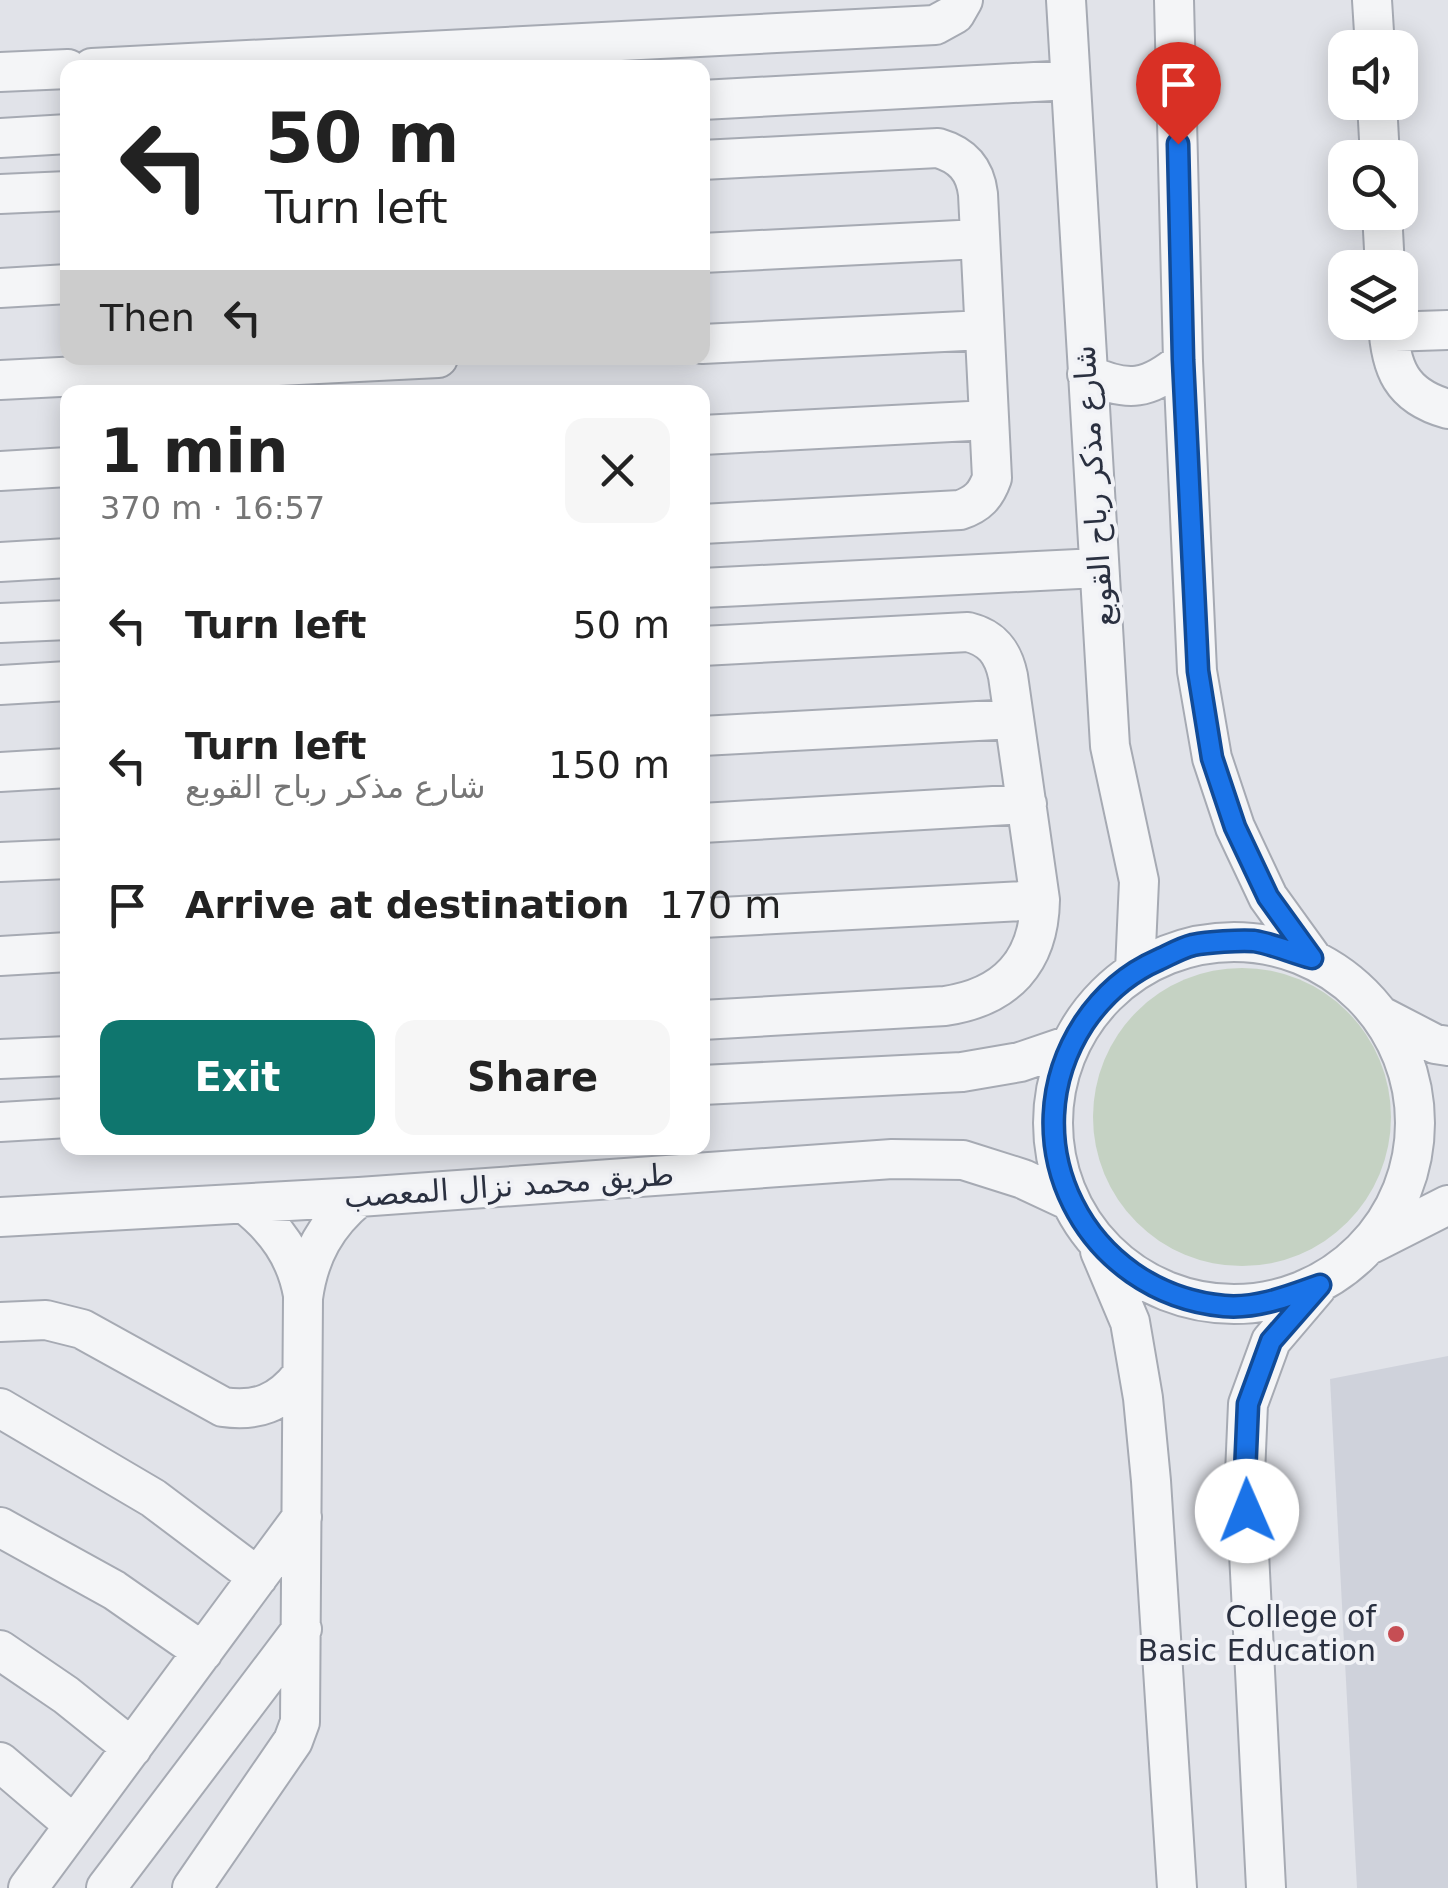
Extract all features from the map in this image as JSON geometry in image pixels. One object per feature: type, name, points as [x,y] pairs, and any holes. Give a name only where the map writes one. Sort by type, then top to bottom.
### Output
[{"type":"street","points":[[394,60],[579,55],[936,25],[955,14],[963,0]]},
{"type":"street","name":"شارع مذكر رباح القوبع","points":[[1066,0],[1110,746],[1139,881],[1135,970]]},
{"type":"street","points":[[1174,0],[1183,360],[1198,671],[1212,758],[1235,827],[1268,897],[1312,958]]},
{"type":"street","points":[[1372,0],[1373,30]]},
{"type":"street","points":[[0,72],[60,69]]},
{"type":"street","points":[[710,100],[1070,80]]},
{"type":"street","points":[[0,138],[60,134]]},
{"type":"street","points":[[710,160],[938,148],[959,156],[977,183],[992,478],[981,499],[960,510],[710,524]]},
{"type":"street","points":[[0,194],[60,190]]},
{"type":"street","points":[[710,253],[980,239]]},
{"type":"street","points":[[0,288],[60,284]]},
{"type":"street","points":[[1418,328],[1448,330]]},
{"type":"street","points":[[710,344],[984,330]]},
{"type":"street","points":[[1389,340],[1392,362],[1400,376],[1421,398],[1448,409]]},
{"type":"street","points":[[1086,374],[1111,386],[1137,386],[1163,378],[1183,360]]},
{"type":"street","points":[[0,380],[299,365]]},
{"type":"street","points":[[710,435],[989,420]]},
{"type":"street","points":[[0,471],[60,467]]},
{"type":"street","points":[[0,562],[60,558]]},
{"type":"street","points":[[710,588],[1098,568]]},
{"type":"street","points":[[0,623],[60,620]]},
{"type":"street","points":[[710,646],[968,632],[980,635],[1000,652],[1005,663],[1040,900],[1040,922],[1023,964],[989,994],[968,1002],[710,1020]]},
{"type":"street","points":[[0,685],[60,681]]},
{"type":"street","points":[[710,736],[1014,720]]},
{"type":"street","points":[[0,772],[60,768]]},
{"type":"street","points":[[710,822],[1026,804]]},
{"type":"street","points":[[0,862],[60,858]]},
{"type":"street","points":[[710,918],[1040,900]]},
{"type":"street","points":[[1177,1888],[1143,1398],[1130,1322],[1098,1244],[1070,1202],[1054,1150],[1054,1096],[1070,1044],[1097,1003],[1135,970],[1192,946],[1222,943],[1253,941],[1312,958],[1352,983],[1383,1017],[1410,1073],[1416,1134],[1402,1194],[1369,1246]]},
{"type":"street","points":[[0,956],[60,952]]},
{"type":"street","points":[[1383,1017],[1436,1044],[1448,1046]]},
{"type":"street","points":[[710,1085],[962,1072],[1020,1062],[1070,1044]]},
{"type":"street","points":[[0,1060],[60,1056]]},
{"type":"street","points":[[0,1122],[60,1118]]},
{"type":"street","name":"طريق محمد نزال المعصب","points":[[0,1217],[359,1197],[892,1159],[963,1160],[1023,1179],[1070,1202]]},
{"type":"street","points":[[192,1888],[294,1741],[300,1722],[303,1298],[320,1241],[330,1224],[359,1197]]},
{"type":"street","points":[[245,1204],[285,1244],[300,1279],[303,1298]]},
{"type":"street","points":[[1266,1888],[1245,1474],[1248,1404],[1271,1341],[1320,1285],[1369,1246],[1448,1205]]},
{"type":"street","points":[[1098,1244],[1134,1276],[1178,1297],[1226,1306],[1274,1302],[1320,1285]]},
{"type":"street","points":[[0,1354],[19,1328],[18,1321],[58,1322],[82,1329],[223,1407],[242,1410],[276,1401],[302,1376]]},
{"type":"street","points":[[1,1406],[153,1498],[258,1576]]},
{"type":"street","points":[[28,1888],[302,1518]]},
{"type":"street","points":[[0,1527],[114,1590],[203,1652]]},
{"type":"street","points":[[106,1888],[302,1629]]},
{"type":"street","points":[[0,1650],[132,1748]]},
{"type":"street","points":[[0,1762],[74,1825]]},
{"type":"shaded area","name":"College of Basic Education","points":[[1448,1356],[1448,1888],[1357,1888],[1330,1379]]},
{"type":"green space","points":[[1242,968],[1299,979],[1325,993],[1347,1012],[1366,1034],[1380,1060],[1391,1117],[1380,1174],[1366,1200],[1347,1222],[1325,1241],[1299,1255],[1242,1266],[1185,1255],[1159,1241],[1137,1222],[1118,1200],[1104,1174],[1093,1117],[1104,1060],[1118,1034],[1137,1012],[1159,993],[1185,979]]},
{"type":"place","name":"College of Basic Education","points":[[1396,1634]]},
{"type":"route","points":[[1178,144],[1183,360],[1202,700],[1212,758],[1235,827],[1268,897],[1312,958],[1253,941],[1222,943],[1192,946],[1135,970],[1097,1003],[1070,1044],[1054,1096],[1054,1150],[1070,1202],[1098,1244],[1134,1276],[1178,1297],[1226,1306],[1274,1302],[1320,1285],[1271,1341],[1248,1404],[1247,1511]]}]
